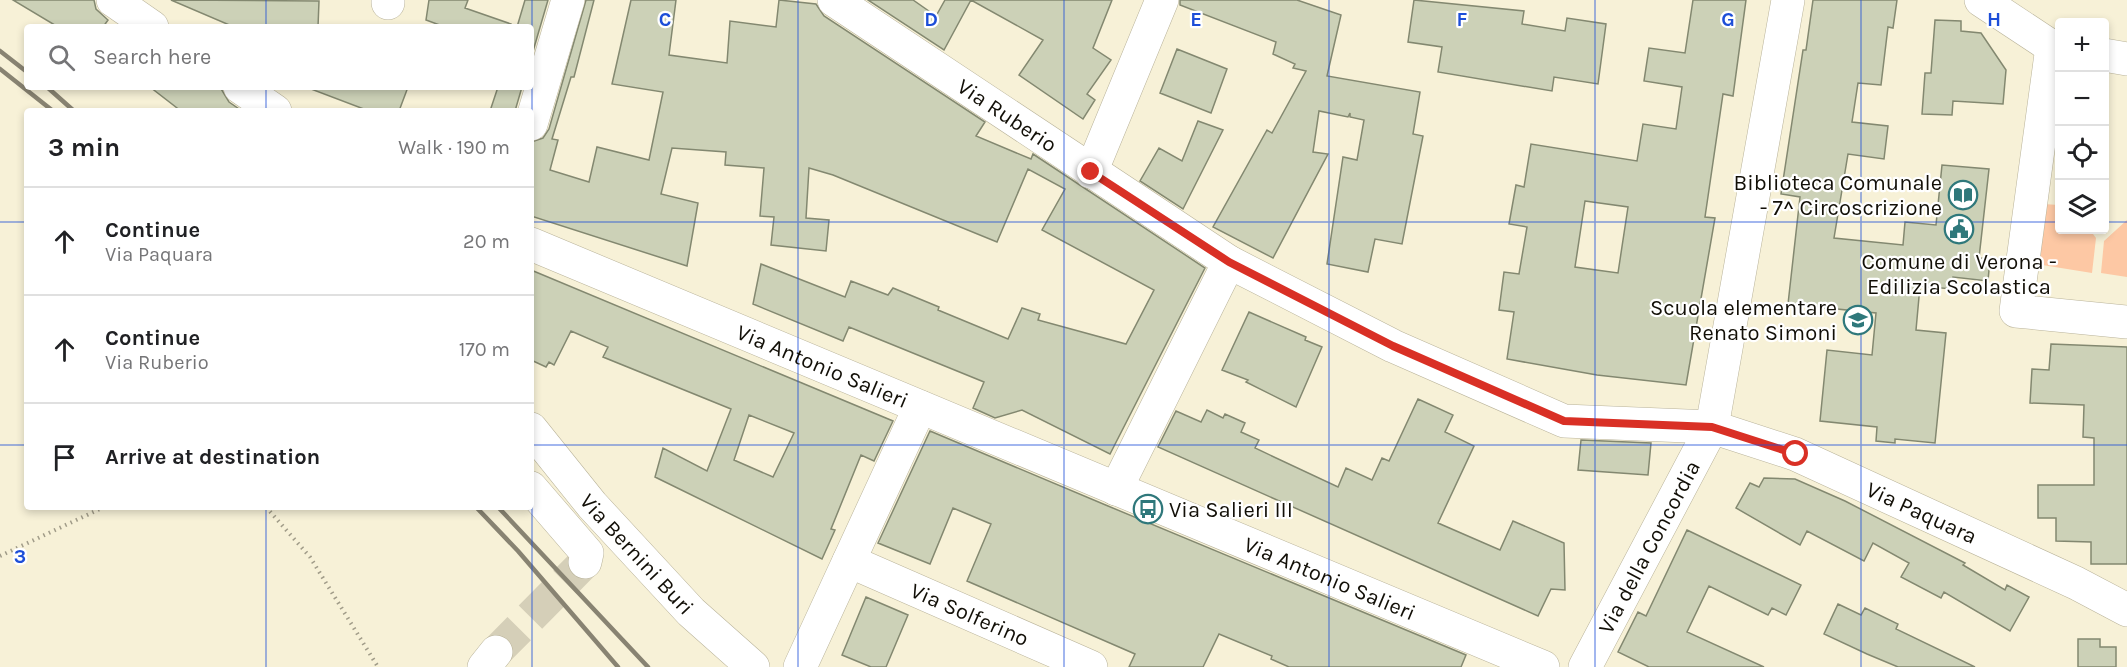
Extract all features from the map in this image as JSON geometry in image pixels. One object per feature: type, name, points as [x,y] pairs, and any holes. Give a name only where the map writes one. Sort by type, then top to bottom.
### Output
[{"type":"street","points":[[113,0],[148,24]]},
{"type":"street","points":[[534,114],[568,0]]},
{"type":"street","name":"Via Ruberio","points":[[834,0],[1229,262],[1393,346],[1564,421],[1712,427]]},
{"type":"street","points":[[1091,172],[1162,0]]},
{"type":"street","name":"Via della Concordia","points":[[1586,667],[1712,427],[1788,0]]},
{"type":"street","points":[[1981,0],[2055,46]]},
{"type":"street","points":[[2055,54],[2016,312],[2127,322]]},
{"type":"street","points":[[2109,57],[2127,59]]},
{"type":"street","points":[[244,90],[271,108]]},
{"type":"street","name":"Via Antonio Salieri","points":[[534,245],[1116,489],[1489,658],[1543,667]]},
{"type":"street","points":[[1116,489],[1229,262]]},
{"type":"street","points":[[800,667],[920,407]]},
{"type":"street","name":"Via Paquara","points":[[1712,427],[1796,454],[2076,583],[2127,610]]},
{"type":"street","name":"Via Bernini Buri","points":[[534,433],[592,505],[691,612],[753,667]]},
{"type":"street","name":"Via Bernini Buri","points":[[534,491],[587,553],[585,562]]},
{"type":"street","name":"Via Solferino","points":[[849,561],[1091,667]]},
{"type":"path","points":[[0,556],[98,510]]},
{"type":"path","points":[[269,510],[310,557],[378,667]]},
{"type":"shaded area","points":[[2043,204],[2055,205],[2055,234],[2093,234],[2096,238],[2092,273],[2036,264]]},
{"type":"shaded area","points":[[2127,220],[2127,277],[2101,273],[2104,241]]},
{"type":"building","points":[[13,0],[94,0],[96,9],[108,20],[105,24],[53,24]]},
{"type":"building","points":[[171,0],[319,1],[318,24],[227,24]]},
{"type":"building","points":[[429,0],[468,0],[465,8],[511,24],[437,24],[426,20]]},
{"type":"building","points":[[525,0],[548,0],[534,48],[534,24],[518,24]]},
{"type":"building","points":[[586,0],[594,0],[574,77],[571,77],[552,139],[558,140],[550,170],[589,182],[597,147],[649,160],[663,92],[612,84],[631,0],[676,0],[669,55],[727,63],[730,21],[776,27],[779,0],[816,4],[824,16],[985,122],[976,136],[1031,159],[1033,154],[1205,268],[1110,454],[1022,410],[995,418],[973,408],[984,382],[849,327],[843,341],[753,304],[761,264],[845,297],[851,281],[888,295],[893,288],[939,307],[938,310],[1008,339],[1022,308],[1040,314],[1038,320],[1126,344],[1154,290],[1042,230],[1065,189],[1028,169],[997,242],[833,175],[809,168],[806,218],[829,220],[826,251],[771,245],[774,217],[760,216],[764,168],[725,165],[726,152],[672,148],[661,194],[698,203],[687,266],[534,217],[534,141],[543,138],[549,129]]},
{"type":"building","points":[[868,0],[913,0],[936,16],[945,0],[971,0],[944,50]]},
{"type":"building","points":[[971,0],[1112,0],[1093,48],[1111,60],[1087,94],[1095,100],[1083,119],[1019,75],[1043,40]]},
{"type":"building","points":[[1180,0],[1297,0],[1341,15],[1327,76],[1420,92],[1413,134],[1423,136],[1402,244],[1375,239],[1368,272],[1327,264],[1343,157],[1357,160],[1364,120],[1350,117],[1350,113],[1348,117],[1319,111],[1313,152],[1328,154],[1273,258],[1213,227],[1267,130],[1272,133],[1306,71],[1293,68],[1295,64],[1273,54],[1276,42],[1180,5]]},
{"type":"building","points":[[1414,0],[1524,11],[1522,24],[1565,31],[1567,18],[1606,24],[1598,84],[1554,77],[1552,91],[1438,72],[1442,47],[1408,42]]},
{"type":"building","points":[[1693,0],[1746,0],[1733,96],[1723,94],[1705,217],[1715,218],[1686,385],[1597,375],[1507,359],[1514,312],[1499,310],[1504,272],[1519,274],[1527,227],[1509,224],[1516,185],[1524,187],[1531,144],[1637,161],[1643,124],[1676,129],[1682,87],[1644,81],[1649,48],[1685,53]],"holes":[[[1585,201],[1628,207],[1618,273],[1575,267]]]},
{"type":"building","points":[[1813,0],[1897,0],[1893,28],[1888,27],[1881,85],[1858,83],[1852,122],[1888,126],[1884,159],[1848,154],[1834,238],[1903,245],[1905,222],[1936,225],[1942,165],[1989,169],[1979,258],[1990,259],[1988,281],[1953,277],[1952,289],[1920,286],[1916,330],[1946,333],[1935,443],[1895,439],[1895,443],[1876,441],[1877,427],[1820,421],[1827,350],[1872,355],[1876,313],[1788,304],[1800,197],[1781,194]]},
{"type":"building","points":[[1935,20],[1961,21],[1961,31],[1981,33],[2006,70],[2003,104],[1953,101],[1952,115],[1922,114],[1925,73],[1931,73]]},
{"type":"building","points":[[1177,49],[1227,69],[1211,113],[1160,93]]},
{"type":"building","points":[[154,90],[222,90],[229,102],[238,108],[177,108]]},
{"type":"building","points":[[314,90],[407,90],[400,108],[361,108]]},
{"type":"building","points":[[497,90],[521,90],[516,108],[491,108]]},
{"type":"building","points":[[1198,121],[1223,130],[1183,209],[1140,181],[1159,148],[1182,161]]},
{"type":"building","points":[[534,271],[893,421],[874,461],[861,455],[831,529],[835,530],[822,559],[655,477],[663,448],[707,471],[731,409],[603,357],[608,347],[571,331],[554,365],[549,362],[546,367],[534,361]],"holes":[[[749,415],[794,433],[773,477],[734,460]]]},
{"type":"building","points":[[1249,312],[1306,337],[1305,340],[1322,347],[1296,407],[1246,382],[1248,380],[1222,370]]},
{"type":"building","points":[[2051,344],[2127,347],[2127,564],[2091,564],[2091,542],[2056,541],[2056,518],[2038,518],[2038,485],[2094,485],[2094,438],[2083,437],[2084,405],[2030,403],[2032,369],[2049,370]]},
{"type":"building","points":[[1418,399],[1453,415],[1445,432],[1474,446],[1438,523],[1500,550],[1513,521],[1564,543],[1565,590],[1551,589],[1538,616],[1158,447],[1176,411],[1201,422],[1207,410],[1223,418],[1225,414],[1245,423],[1241,432],[1259,440],[1255,448],[1338,487],[1346,468],[1372,480],[1382,458],[1389,461]]},
{"type":"building","points":[[930,431],[1466,655],[1461,667],[1289,667],[1271,659],[1272,656],[1219,634],[1203,667],[1129,667],[1135,654],[967,581],[991,524],[953,508],[930,564],[878,543]]},
{"type":"building","points":[[1581,440],[1651,443],[1648,475],[1578,470]]},
{"type":"building","points":[[1764,478],[1795,479],[1845,501],[1965,563],[1963,565],[2005,590],[2007,585],[2029,597],[2010,631],[1944,592],[1941,598],[1901,577],[1909,563],[1873,543],[1864,561],[1807,531],[1800,545],[1736,508],[1750,483],[1759,487]]},
{"type":"building","points":[[1687,530],[1801,585],[1786,615],[1772,608],[1768,615],[1709,586],[1687,632],[1764,667],[1649,667],[1618,652],[1638,612],[1646,616]]},
{"type":"building","points":[[866,597],[908,615],[886,667],[871,667],[842,655]]},
{"type":"building","points":[[1838,604],[1861,615],[1865,608],[1898,624],[1896,629],[1975,667],[1898,667],[1867,654],[1824,634]]},
{"type":"building","points":[[2078,639],[2100,639],[2100,647],[2116,647],[2116,667],[2078,667]]},
{"type":"tunnel","points":[[496,652],[585,562]]},
{"type":"railway","points":[[0,51],[24,70]]},
{"type":"railway","points":[[0,69],[24,88]]},
{"type":"railway","points":[[26,90],[49,108]]},
{"type":"railway","points":[[50,90],[71,108]]},
{"type":"railway","points":[[479,510],[518,551],[618,667]]},
{"type":"railway","points":[[501,510],[648,667]]},
{"type":"place","name":"Biblioteca Comunale - 7^ Circoscrizione","points":[[1963,195]]},
{"type":"place","name":"Comune di Verona - Edilizia Scolastica","points":[[1959,229]]},
{"type":"place","name":"Scuola elementare Renato Simoni","points":[[1858,320]]},
{"type":"place","name":"Via Salieri III","points":[[1148,509]]},
{"type":"route","points":[[1091,172],[1229,262],[1393,346],[1564,421],[1712,427],[1796,454]]}]
